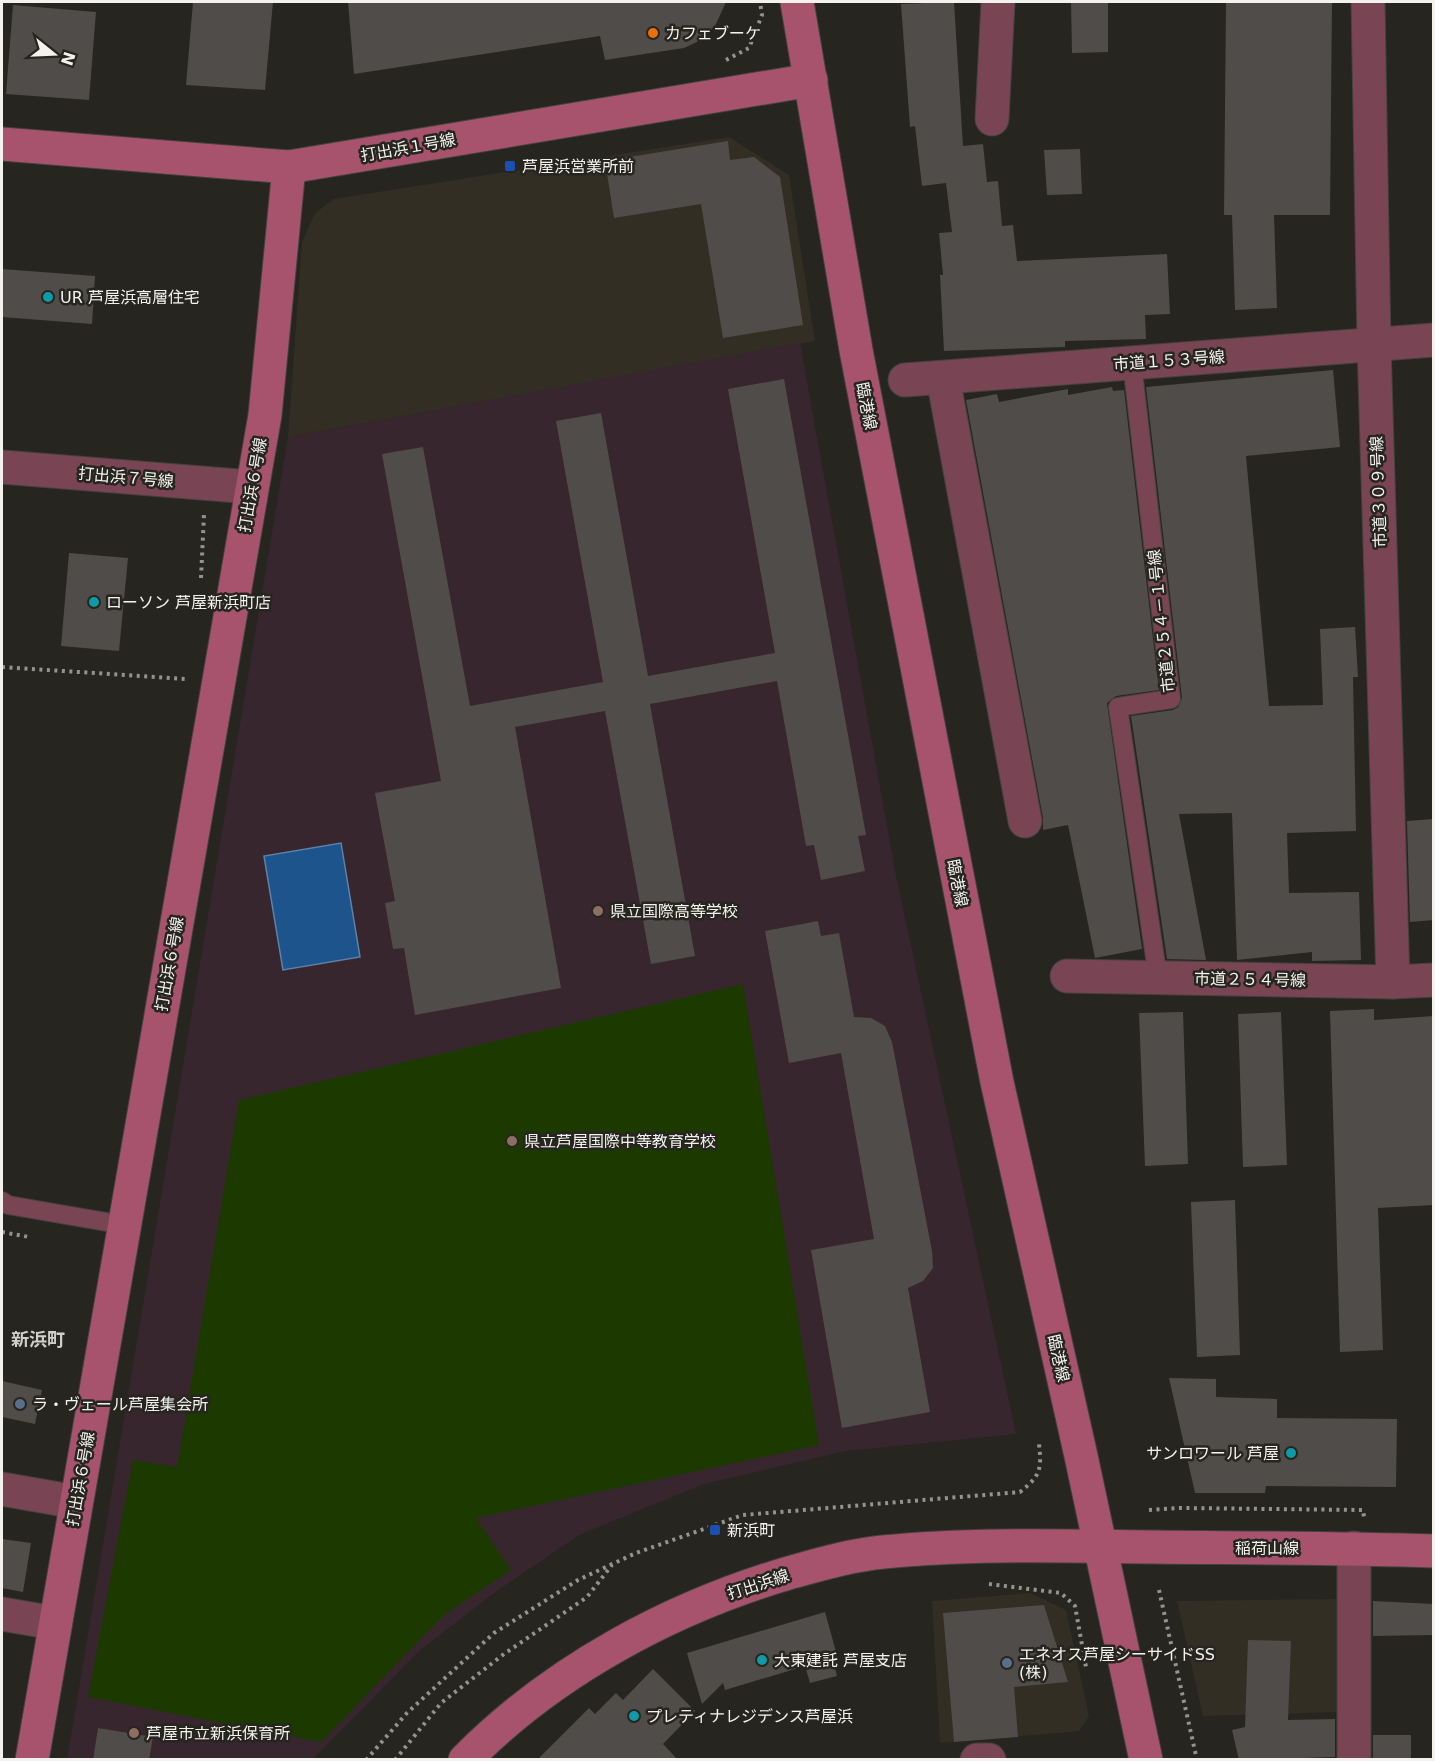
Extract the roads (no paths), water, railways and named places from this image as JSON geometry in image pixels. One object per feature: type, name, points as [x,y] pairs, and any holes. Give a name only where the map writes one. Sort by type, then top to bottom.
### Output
[{"type":"street","name":"臨港線","points":[[797,2],[856,350],[996,1082],[1146,1760]]},
{"type":"street","points":[[992,119],[998,2]]},
{"type":"street","name":"市道３０９号線","points":[[1368,2],[1374,344],[1393,982]]},
{"type":"street","name":"打出浜１号線","points":[[2,144],[290,167],[811,80]]},
{"type":"street","name":"打出浜６号線","points":[[32,1760],[265,415],[290,167]]},
{"type":"street","name":"市道１５３号線","points":[[905,380],[1434,340]]},
{"type":"street","points":[[943,378],[1025,821]]},
{"type":"street","name":"打出浜７号線","points":[[2,466],[251,487]]},
{"type":"street","name":"市道２５４号線","points":[[1067,976],[1393,982],[1434,980]]},
{"type":"street","points":[[2,1489],[76,1502]]},
{"type":"street","name":"稲荷山線","points":[[1100,1546],[1354,1548],[1434,1551]]},
{"type":"street","name":"打出浜線","points":[[465,1760],[485,1739],[543,1692],[587,1664],[686,1610],[749,1585],[815,1566],[880,1552],[945,1548],[1100,1546]]},
{"type":"street","points":[[1354,1548],[1354,1760]]},
{"type":"street","points":[[2,1614],[55,1623]]},
{"type":"street","points":[[977,1760],[989,1760]]},
{"type":"lane","name":"市道２５４－１号線","points":[[1132,363],[1171,699],[1118,707],[1158,978]]},
{"type":"lane","points":[[2,1201],[8,1205],[124,1224]]},
{"type":"water","points":[[341,843],[360,957],[283,970],[264,856]]},
{"type":"place","name":"カフェブーケ","points":[[653,33]]},
{"type":"place","name":"芦屋浜営業所前","points":[[510,166]]},
{"type":"place","name":"UR 芦屋浜高層住宅","points":[[48,297]]},
{"type":"place","name":"ローソン 芦屋新浜町店","points":[[94,602]]},
{"type":"place","name":"県立国際高等学校","points":[[598,911]]},
{"type":"place","name":"県立芦屋国際中等教育学校","points":[[512,1141]]},
{"type":"place","name":"ラ・ヴェール芦屋集会所","points":[[20,1404]]},
{"type":"place","name":"サンロワール 芦屋","points":[[1291,1453]]},
{"type":"place","name":"新浜町","points":[[715,1530]]},
{"type":"place","name":"大東建託 芦屋支店","points":[[762,1660]]},
{"type":"place","name":"エネオス芦屋シーサイドSS (株)","points":[[1007,1663]]},
{"type":"place","name":"プレティナレジデンス芦屋浜","points":[[634,1716]]},
{"type":"place","name":"芦屋市立新浜保育所","points":[[134,1733]]},
{"type":"district","name":"新浜町","points":[[38,1340]]}]
